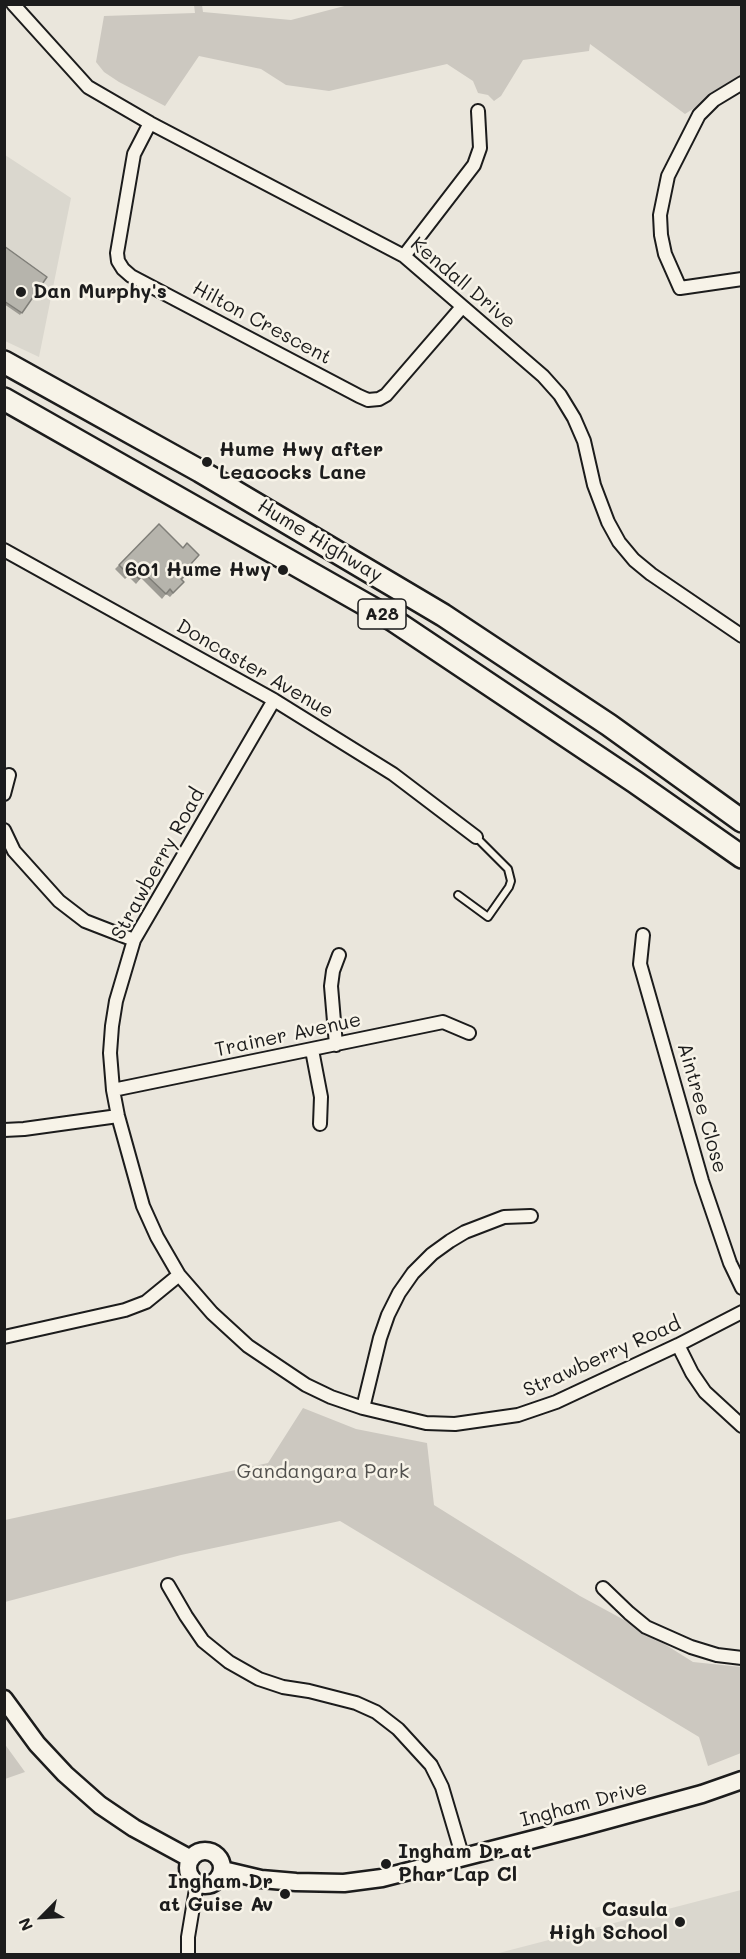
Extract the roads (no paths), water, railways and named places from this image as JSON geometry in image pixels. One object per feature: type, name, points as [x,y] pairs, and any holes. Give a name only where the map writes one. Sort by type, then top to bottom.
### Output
[{"type":"highway","name":"Hume Highway","points":[[4,362],[200,471],[443,615],[609,725],[741,821]]},
{"type":"highway","name":"Hume Highway","points":[[4,399],[393,620],[635,782],[741,857]]},
{"type":"street","name":"Kendall Drive","points":[[12,4],[88,87],[150,123],[404,256],[543,376],[560,394],[574,418],[584,441],[594,485],[608,522],[619,542],[634,560],[651,574],[741,636]]},
{"type":"street","points":[[741,83],[714,100],[699,115],[668,176],[660,215],[665,254],[680,288],[741,279]]},
{"type":"street","points":[[404,256],[474,165],[480,148],[478,111]]},
{"type":"street","name":"Hilton Crescent","points":[[150,123],[134,154],[117,253],[118,261],[131,276],[368,400],[379,399],[386,395],[462,307]]},
{"type":"street","name":"Doncaster Avenue","points":[[4,550],[274,700],[393,774],[476,837]]},
{"type":"street","name":"Strawberry Road","points":[[274,700],[134,940],[122,976],[112,1026],[110,1053],[118,1116],[143,1206],[179,1275],[212,1313],[248,1346],[306,1385],[363,1408],[426,1423],[455,1424],[518,1415],[556,1402],[678,1345],[741,1312]]},
{"type":"street","points":[[4,794],[9,775]]},
{"type":"street","points":[[4,830],[14,851],[59,901],[85,921],[134,940]]},
{"type":"street","name":"Aintree Close","points":[[643,935],[640,964],[643,975],[702,1181],[741,1288]]},
{"type":"street","points":[[336,1045],[331,986],[333,971],[339,955]]},
{"type":"street","name":"Trainer Avenue","points":[[113,1090],[443,1022],[469,1033]]},
{"type":"street","points":[[312,1050],[321,1097],[320,1124]]},
{"type":"street","points":[[4,1130],[118,1116]]},
{"type":"street","points":[[363,1408],[388,1315],[399,1293],[413,1273],[432,1254],[465,1232],[504,1217],[531,1216]]},
{"type":"street","points":[[4,1337],[125,1310],[146,1302],[179,1275]]},
{"type":"street","points":[[678,1345],[692,1373],[705,1392],[741,1426]]},
{"type":"street","points":[[168,1585],[203,1641],[229,1662],[259,1679],[283,1687],[356,1703],[376,1712],[398,1729],[431,1765],[438,1779],[463,1858]]},
{"type":"street","points":[[603,1588],[646,1626],[691,1647],[717,1655],[741,1658]]},
{"type":"street","points":[[4,1699],[37,1744],[65,1774],[100,1805],[134,1828],[191,1859]]},
{"type":"street","name":"Ingham Drive","points":[[223,1870],[261,1879],[344,1883],[382,1878],[702,1794],[741,1780]]},
{"type":"street","points":[[209,1851],[220,1859],[223,1870],[219,1879],[211,1884],[196,1883],[188,1870],[191,1859],[198,1852],[209,1851]]},
{"type":"street","points":[[188,1954],[188,1937],[196,1883]]},
{"type":"lane","points":[[458,895],[488,917],[511,881],[508,869],[476,837]]},
{"type":"place","name":"Dan Murphy's","points":[[21,292]]},
{"type":"place","name":"Hume Hwy after Leacocks Lane","points":[[207,462]]},
{"type":"place","name":"601 Hume Hwy","points":[[283,570]]},
{"type":"place","name":"Ingham Dr at Phar Lap Cl","points":[[386,1864]]},
{"type":"place","name":"Ingham Dr at Guise Av","points":[[285,1894]]},
{"type":"place","name":"Casula High School","points":[[680,1922]]},
{"type":"park label","name":"Gandangara Park","points":[[323,1472]]}]
